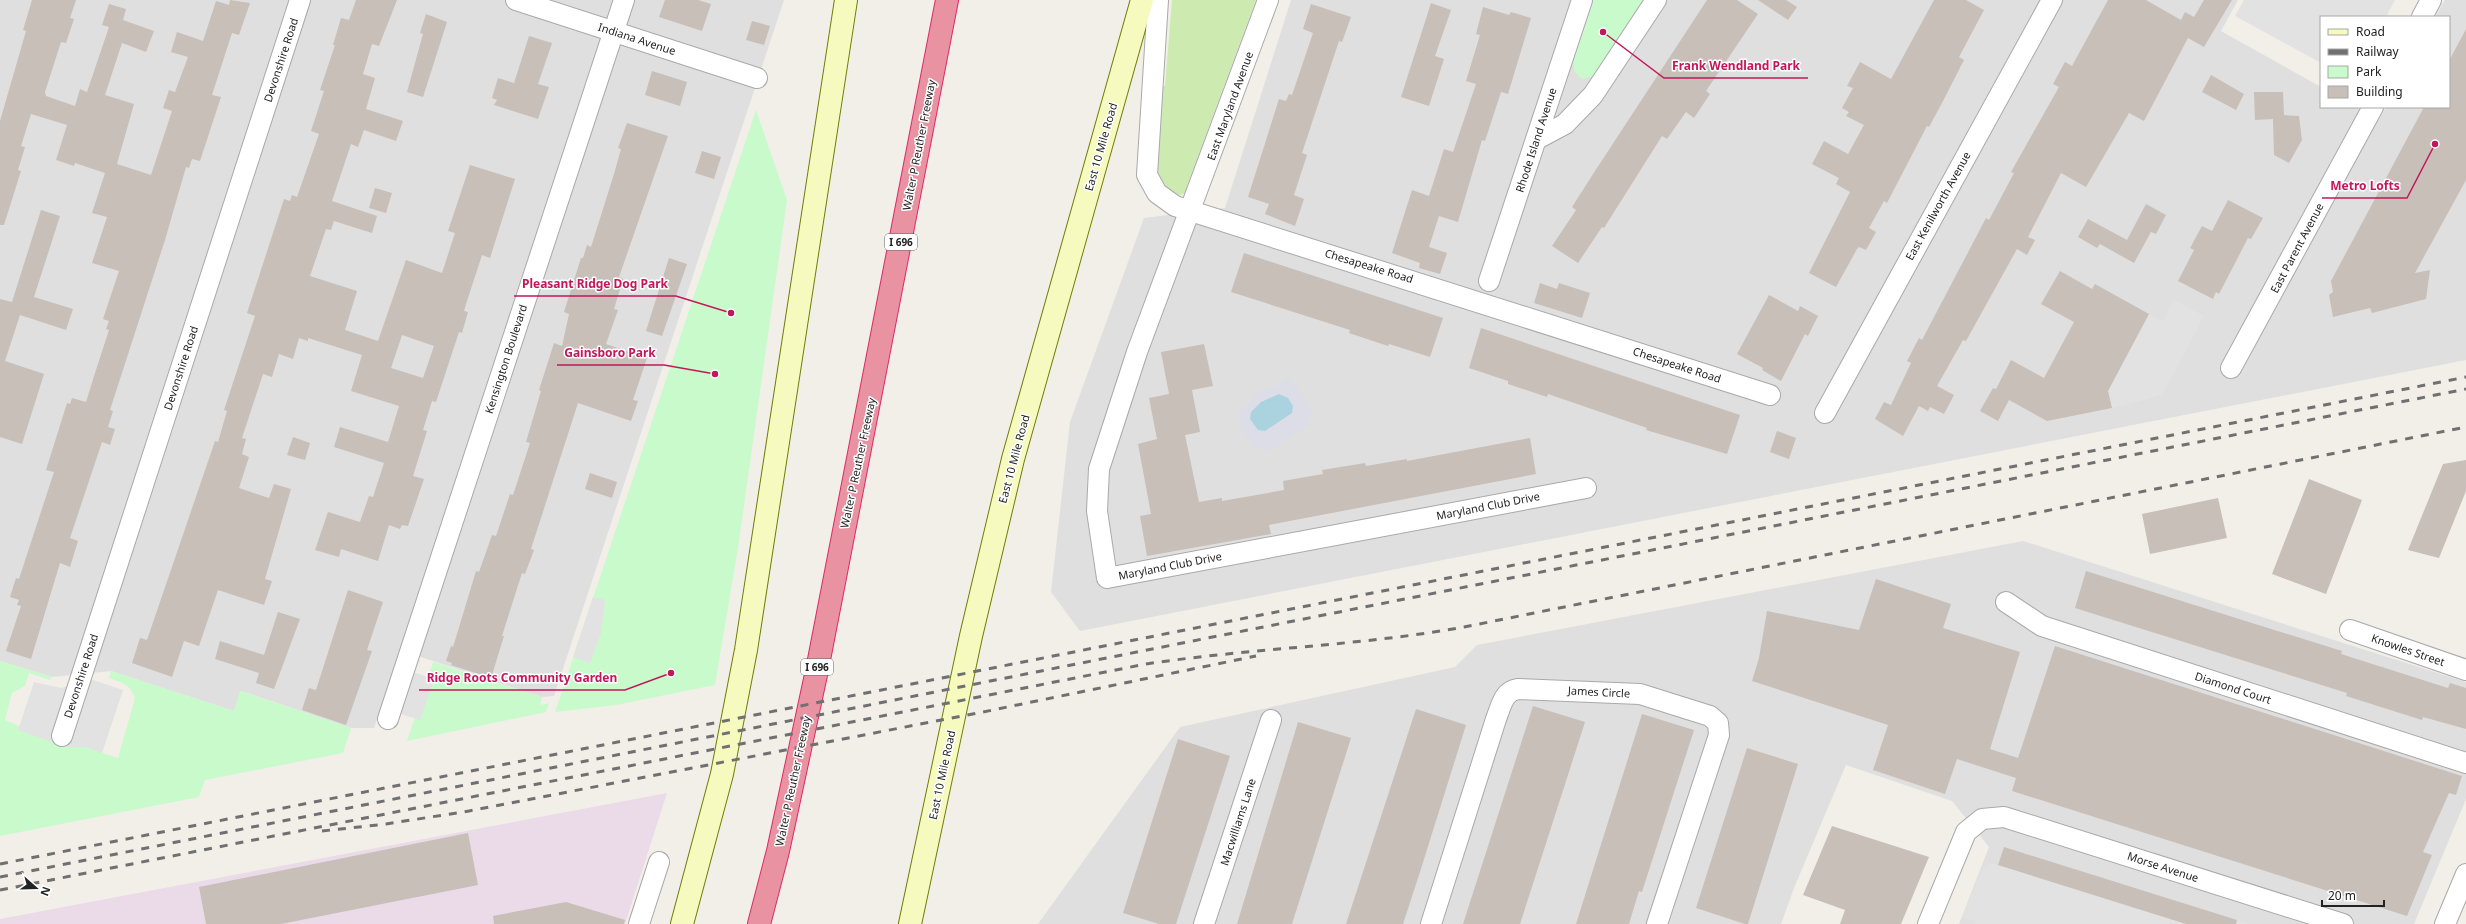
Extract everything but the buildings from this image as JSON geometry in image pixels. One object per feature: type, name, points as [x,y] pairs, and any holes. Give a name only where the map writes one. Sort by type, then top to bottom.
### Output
[{"type":"highway","name":"Walter P Reuther Freeway","points":[[759,924],[778,851],[817,670],[947,0]]},
{"type":"main road","points":[[682,924],[722,774],[746,650],[846,0]]},
{"type":"main road","name":"East 10 Mile Road","points":[[910,924],[971,636],[1011,466],[1142,0]]},
{"type":"street","name":"Devonshire Road","points":[[62,736],[300,0]]},
{"type":"street","name":"Indiana Avenue","points":[[516,0],[757,78]]},
{"type":"street","name":"Kensington Boulevard","points":[[388,719],[624,0]]},
{"type":"street","name":"Chesapeake Road","points":[[1158,0],[1147,175],[1153,188],[1162,197],[1175,206],[1770,395]]},
{"type":"street","name":"East Maryland Avenue","points":[[1190,211],[1268,0]]},
{"type":"street","name":"Rhode Island Avenue","points":[[1489,281],[1582,0]]},
{"type":"street","points":[[1537,139],[1565,124],[1593,96],[1656,0]]},
{"type":"street","name":"East Kenilworth Avenue","points":[[1825,413],[2052,0]]},
{"type":"street","points":[[2423,16],[2431,0]]},
{"type":"street","name":"East Parent Avenue","points":[[2231,368],[2372,108]]},
{"type":"street","name":"Maryland Club Drive","points":[[1190,211],[1137,352],[1099,469],[1097,511],[1107,578],[1586,488]]},
{"type":"street","name":"Diamond Court","points":[[2006,602],[2042,626],[2466,763]]},
{"type":"street","name":"Knowles Street","points":[[2350,630],[2466,670]]},
{"type":"street","name":"James Circle","points":[[1432,924],[1496,719],[1505,696],[1512,690],[1518,689],[1640,694],[1710,716],[1718,723],[1719,735],[1657,924]]},
{"type":"street","name":"Macwilliams Lane","points":[[1204,924],[1271,720]]},
{"type":"street","name":"Morse Avenue","points":[[1928,924],[1962,839],[1971,826],[1982,819],[2004,817],[2343,924]]},
{"type":"street","points":[[639,924],[659,862]]},
{"type":"street","points":[[2445,924],[2466,874]]},
{"type":"shaded area","points":[[0,0],[784,0],[554,696],[542,697],[400,650],[374,728],[351,728],[241,691],[234,711],[111,671],[52,677],[0,661]]},
{"type":"shaded area","points":[[1291,0],[1594,0],[1573,63],[1593,76],[1644,0],[2238,0],[2221,31],[2320,86],[2320,108],[2358,108],[2379,120],[2385,108],[2450,108],[2450,16],[2436,16],[2445,0],[2466,0],[2466,360],[1080,631],[1051,592],[1070,422],[1144,218],[1225,208]]},
{"type":"shaded area","points":[[2244,0],[2395,0],[2387,16],[2320,16],[2320,62],[2235,16]]},
{"type":"shaded area","points":[[2174,300],[2204,316],[2162,395],[2112,408],[2108,391],[2149,314],[2163,321]]},
{"type":"shaded area","points":[[1287,378],[1305,397],[1313,410],[1309,417],[1311,424],[1268,452],[1264,448],[1255,449],[1239,426],[1241,417],[1237,412],[1247,405],[1255,392],[1274,387]],"holes":[[[1279,394],[1293,406],[1291,411],[1265,431],[1258,430],[1250,418],[1251,412],[1263,400]]]},
{"type":"shaded area","points":[[2023,541],[2466,682],[2466,799],[2414,924],[1959,924],[1989,847],[1952,801],[1846,765],[1794,888],[1781,924],[1038,924],[1180,727],[1455,667],[1477,645]]},
{"type":"shaded area","points":[[593,597],[605,600],[601,633],[590,663],[573,657]]},
{"type":"shaded area","points":[[404,669],[434,679],[420,720],[391,711]]},
{"type":"shaded area","points":[[93,680],[123,690],[102,753],[85,747],[66,747],[18,730],[34,682],[61,688]]},
{"type":"shaded area","points":[[667,793],[625,924],[0,924],[0,919]]},
{"type":"shaded area","points":[[2004,847],[2249,924],[1975,924],[1976,922],[1962,917],[1983,867],[1989,863],[1998,865]]},
{"type":"green space","points":[[1172,0],[1256,0],[1184,194],[1179,195],[1167,187],[1160,179],[1156,157],[1161,87],[1165,86]]},
{"type":"green space","points":[[1594,0],[1644,0],[1593,76],[1582,79],[1575,72],[1573,63]]},
{"type":"green space","points":[[756,110],[787,200],[738,548],[715,685],[616,705],[555,712]]},
{"type":"green space","points":[[0,661],[52,677],[50,680],[29,673],[25,686],[12,693],[5,720],[19,726],[18,729],[66,747],[85,747],[118,758],[135,698],[128,687],[109,678],[111,671],[234,711],[240,691],[351,728],[343,753],[205,780],[199,797],[0,836]]},
{"type":"green space","points":[[433,662],[542,697],[540,705],[549,703],[546,712],[407,741]]},
{"type":"water","points":[[1279,394],[1288,398],[1293,406],[1292,413],[1265,431],[1258,430],[1250,419],[1251,412],[1261,402]]},
{"type":"railway","points":[[0,864],[2466,377]]},
{"type":"railway","points":[[0,877],[2466,389]]},
{"type":"railway","points":[[0,890],[1146,664],[1226,654],[1385,639],[1464,627],[2466,427]]},
{"type":"railway","points":[[322,831],[386,824],[469,811],[983,712],[1256,656]]},
{"type":"place","name":"Frank Wendland Park","points":[[1603,32]]},
{"type":"place","name":"Metro Lofts","points":[[2435,144]]},
{"type":"place","name":"Pleasant Ridge Dog Park","points":[[731,313]]},
{"type":"place","name":"Gainsboro Park","points":[[715,374]]},
{"type":"place","name":"Ridge Roots Community Garden","points":[[671,673]]}]
